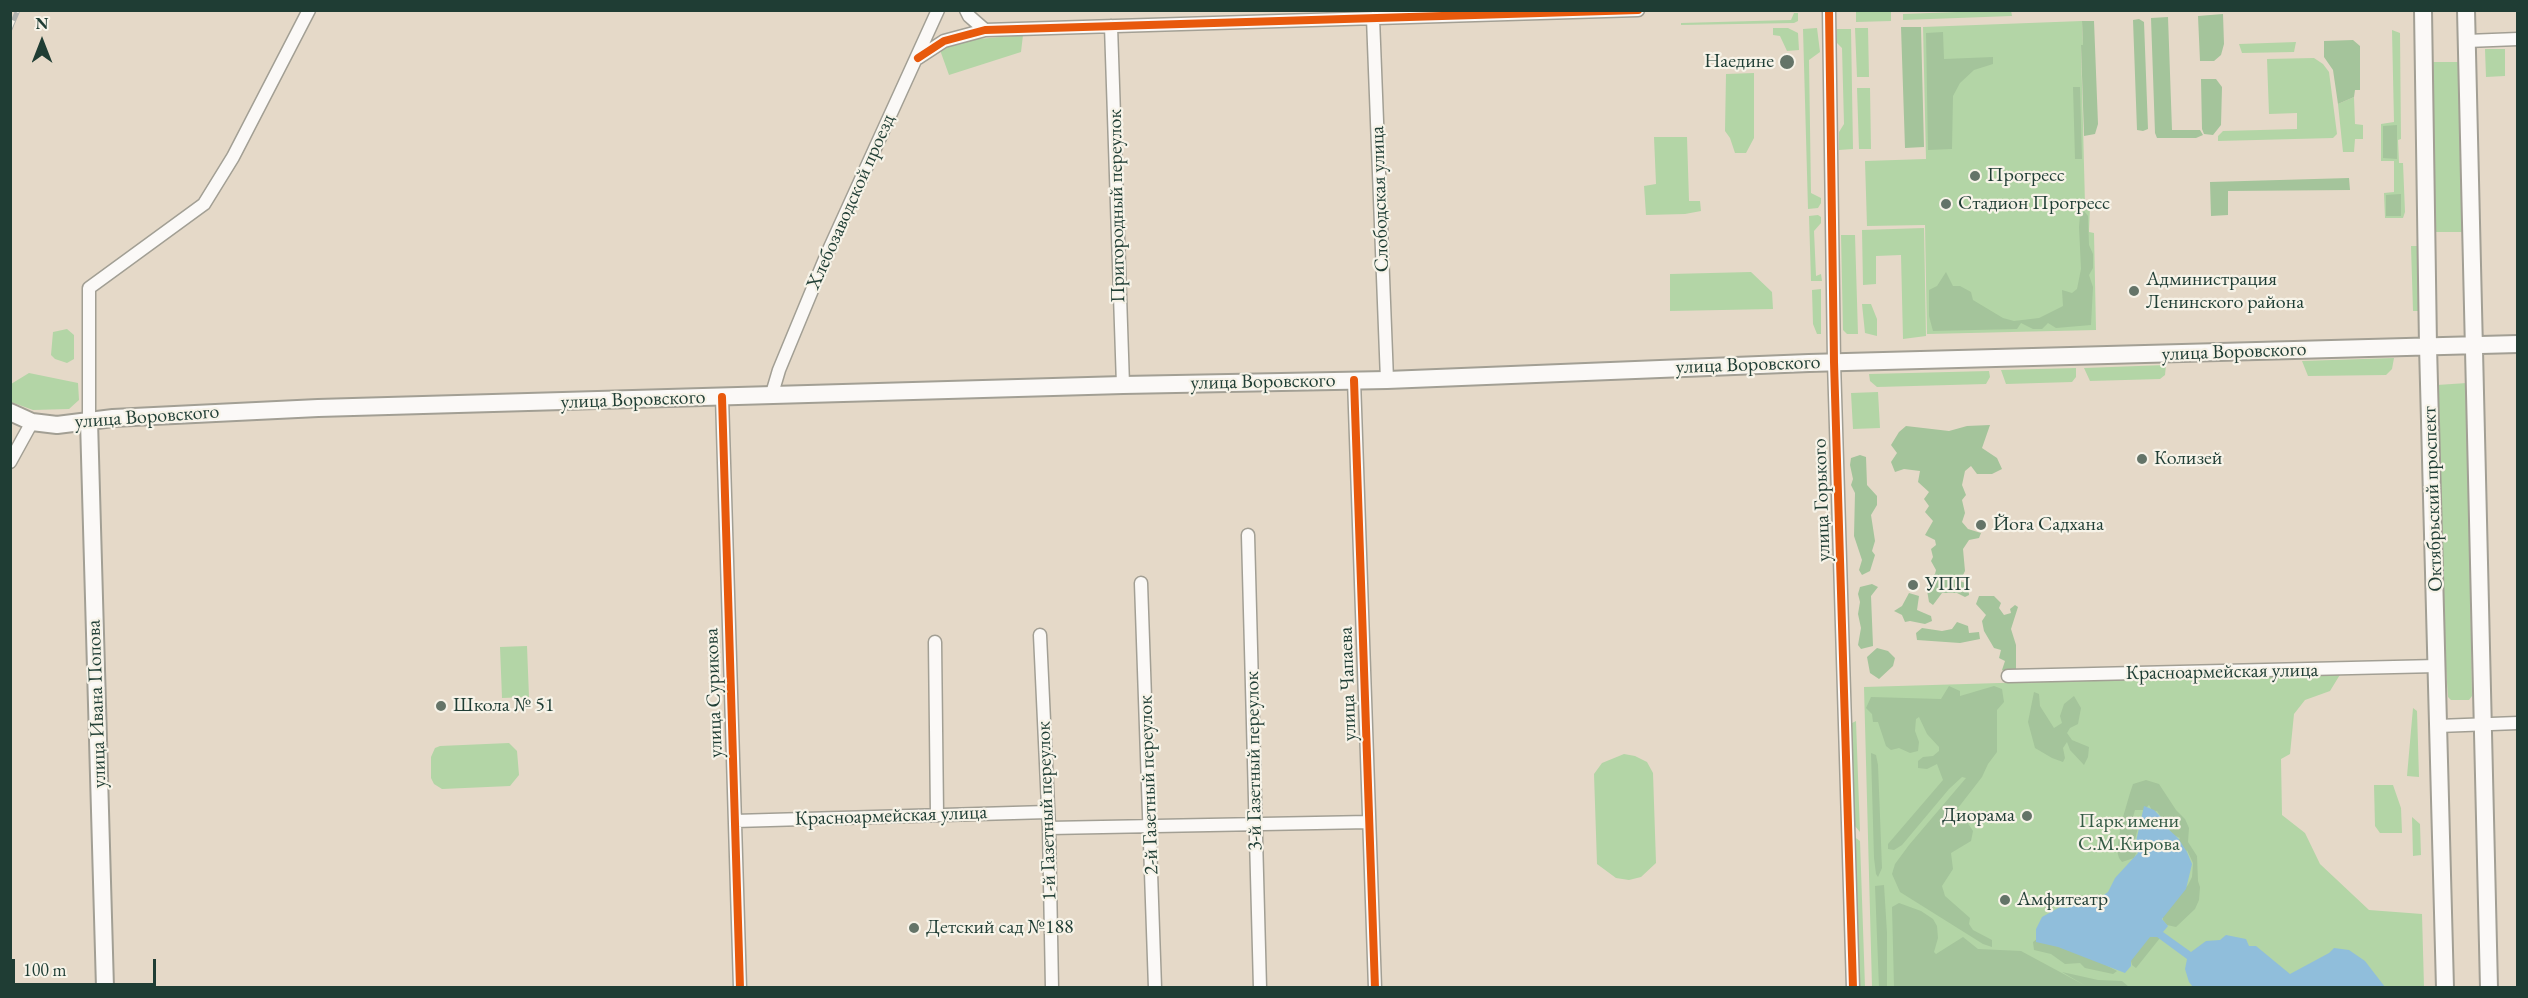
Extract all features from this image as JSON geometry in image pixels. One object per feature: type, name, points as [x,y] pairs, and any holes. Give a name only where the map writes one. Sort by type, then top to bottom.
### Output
[{"type":"main road","name":"Октябрьский проспект","points":[[2423,10],[2428,346],[2445,987]]},
{"type":"main road","points":[[2466,10],[2489,987]]},
{"type":"main road","name":"улица Воровского","points":[[10,412],[32,422],[57,424],[232,411],[1123,385],[1387,380],[1834,362],[2517,344]]},
{"type":"main road","name":"улица Ивана Попова","points":[[89,421],[105,987]]},
{"type":"street","points":[[89,421],[89,288],[204,204],[233,157],[309,10]]},
{"type":"street","name":"Хлебозаводской проезд","points":[[771,397],[778,370],[827,254],[938,10]]},
{"type":"street","points":[[966,10],[969,16],[985,30]]},
{"type":"street","points":[[918,58],[944,41],[985,30],[1638,10]]},
{"type":"street","name":"улица Горького","points":[[1829,10],[1834,362],[1853,987]]},
{"type":"street","name":"Слободская улица","points":[[1373,18],[1387,380]]},
{"type":"street","name":"Пригородный переулок","points":[[1111,26],[1123,385]]},
{"type":"street","points":[[2467,41],[2517,39]]},
{"type":"street","name":"улица Чапаева","points":[[1354,380],[1375,987]]},
{"type":"street","name":"улица Сурикова","points":[[722,397],[740,987]]},
{"type":"street","points":[[10,462],[32,422]]},
{"type":"street","name":"3-й Газетный переулок","points":[[1248,535],[1260,987]]},
{"type":"street","name":"2-й Газетный переулок","points":[[1141,583],[1155,987]]},
{"type":"street","name":"1-й Газетный переулок","points":[[1040,635],[1049,828],[1052,987]]},
{"type":"street","points":[[935,642],[937,815]]},
{"type":"street","name":"Красноармейская улица","points":[[2008,676],[2436,666]]},
{"type":"street","points":[[2438,726],[2517,723]]},
{"type":"street","name":"Красноармейская улица","points":[[735,821],[1048,812]]},
{"type":"street","points":[[1049,828],[1369,822]]},
{"type":"green space","points":[[2011,10],[2012,16],[1903,20],[1903,14]]},
{"type":"green space","points":[[1856,11],[1891,11],[1891,21],[1856,22]]},
{"type":"green space","points":[[1794,13],[1798,13],[1798,21],[1794,23],[1681,25],[1681,23],[1791,20]]},
{"type":"green space","points":[[2223,14],[2224,44],[2221,55],[2214,61],[2200,61],[2198,16]]},
{"type":"green space","points":[[2168,17],[2172,130],[2200,130],[2203,135],[2196,138],[2157,138],[2155,133],[2151,18]]},
{"type":"green space","points":[[2139,19],[2144,22],[2148,129],[2143,131],[2137,130],[2133,20]]},
{"type":"green space","name":"Прогресс","points":[[2082,21],[2085,205],[2090,206],[2089,232],[2094,233],[2096,330],[1927,334],[1925,225],[1867,226],[1865,161],[1926,159],[1923,27]]},
{"type":"green space","points":[[2082,21],[2094,21],[2098,124],[2095,134],[2084,136],[2081,45],[2083,45]]},
{"type":"green space","points":[[1901,27],[1921,27],[1924,147],[1905,148]]},
{"type":"green space","points":[[1773,28],[1788,28],[1798,33],[1799,50],[1787,51],[1780,36],[1773,35]]},
{"type":"green space","points":[[1817,28],[1820,52],[1809,60],[1811,193],[1821,198],[1821,203],[1818,208],[1808,209],[1803,29]]},
{"type":"green space","points":[[1855,28],[1868,28],[1869,77],[1857,77]]},
{"type":"green space","points":[[1837,29],[1851,29],[1853,149],[1839,150],[1839,132],[1844,124],[1842,48],[1837,43]]},
{"type":"green space","points":[[2392,30],[2400,33],[2401,139],[2398,140],[2399,163],[2403,163],[2405,212],[2403,218],[2385,218],[2384,193],[2394,192],[2394,161],[2381,161],[2381,124],[2394,122]]},
{"type":"green space","points":[[1943,32],[1944,59],[1993,57],[1993,64],[1974,70],[1960,83],[1953,96],[1952,149],[1928,150],[1926,33]]},
{"type":"green space","points":[[1023,35],[1021,52],[949,75],[940,50],[967,40]]},
{"type":"green space","points":[[2353,40],[2360,46],[2360,90],[2355,90],[2354,97],[2338,104],[2333,70],[2324,57],[2324,41]]},
{"type":"green space","points":[[2296,42],[2294,52],[2242,53],[2239,44]]},
{"type":"green space","points":[[2485,49],[2505,49],[2505,76],[2486,77]]},
{"type":"green space","points":[[2314,58],[2329,72],[2337,134],[2333,138],[2218,141],[2218,136],[2223,131],[2297,129],[2297,113],[2269,114],[2267,59]]},
{"type":"green space","points":[[2430,62],[2460,62],[2463,232],[2434,232]]},
{"type":"green space","points":[[1754,73],[1754,138],[1746,153],[1735,153],[1725,131],[1726,74]]},
{"type":"green space","points":[[2201,79],[2216,79],[2222,87],[2221,125],[2213,135],[2204,134],[2202,129]]},
{"type":"green space","points":[[2073,87],[2080,87],[2082,159],[2075,159]]},
{"type":"green space","points":[[1857,88],[1870,88],[1871,149],[1859,149]]},
{"type":"green space","points":[[2354,97],[2355,124],[2363,125],[2363,139],[2355,139],[2354,152],[2343,152],[2338,104]]},
{"type":"green space","points":[[2397,125],[2397,159],[2383,158],[2383,126]]},
{"type":"green space","points":[[1654,137],[1687,137],[1689,201],[1700,201],[1701,211],[1685,214],[1646,215],[1644,186],[1656,184]]},
{"type":"green space","points":[[2349,178],[2350,190],[2228,191],[2228,215],[2211,216],[2210,182]]},
{"type":"green space","points":[[2401,194],[2401,216],[2386,216],[2386,195]]},
{"type":"green space","points":[[2084,211],[2088,216],[2089,245],[2093,254],[2093,268],[2089,275],[2093,287],[2091,325],[2056,328],[2048,323],[2042,329],[2033,329],[2021,323],[2017,329],[1933,331],[1929,316],[1929,290],[1937,286],[1946,272],[1953,286],[1960,286],[1971,292],[1973,300],[2003,318],[2014,321],[2039,318],[2063,306],[2062,290],[2072,293],[2077,289],[2081,269],[2080,215]]},
{"type":"green space","points":[[1809,216],[1821,217],[1821,223],[1814,231],[1816,276],[1821,274],[1822,281],[1811,281]]},
{"type":"green space","points":[[1924,228],[1926,336],[1903,339],[1901,255],[1876,256],[1876,284],[1863,285],[1862,230]]},
{"type":"green space","points":[[1841,235],[1855,235],[1858,334],[1847,334],[1843,330]]},
{"type":"green space","points":[[2411,246],[2418,246],[2420,310],[2418,311],[2413,311]]},
{"type":"green space","points":[[1751,272],[1772,292],[1773,309],[1670,311],[1670,274]]},
{"type":"green space","points":[[1821,289],[1821,334],[1817,334],[1813,324],[1812,290]]},
{"type":"green space","points":[[1862,304],[1871,304],[1877,319],[1877,336],[1865,333]]},
{"type":"green space","points":[[67,329],[74,335],[74,359],[67,363],[51,355],[53,332]]},
{"type":"green space","points":[[2394,358],[2392,369],[2386,375],[2308,376],[2302,361]]},
{"type":"green space","points":[[2166,365],[2165,375],[2160,379],[2090,381],[2084,368]]},
{"type":"green space","points":[[2076,368],[2076,377],[2072,382],[2006,384],[2001,370]]},
{"type":"green space","points":[[1989,371],[1990,377],[1986,384],[1877,387],[1870,381],[1869,374]]},
{"type":"green space","points":[[29,373],[78,383],[79,400],[69,409],[33,410],[11,402],[11,384]]},
{"type":"green space","points":[[2467,383],[2472,696],[2469,700],[2451,700],[2448,697],[2445,654],[2437,385]]},
{"type":"green space","points":[[1878,392],[1880,428],[1853,429],[1851,393]]},
{"type":"green space","points":[[1990,425],[1982,448],[1997,458],[2002,469],[1992,474],[1977,474],[1971,466],[1965,471],[1962,485],[1966,495],[1962,500],[1965,513],[1962,522],[1968,529],[1981,533],[1979,538],[1969,540],[1963,549],[1965,571],[1960,581],[1968,584],[1969,595],[1965,597],[1957,593],[1942,593],[1933,605],[1929,602],[1927,579],[1935,574],[1936,570],[1931,561],[1933,557],[1931,549],[1936,545],[1935,540],[1925,535],[1933,521],[1925,512],[1929,506],[1924,499],[1929,492],[1918,482],[1920,471],[1904,469],[1895,472],[1891,462],[1897,453],[1891,445],[1906,426],[1949,431],[1967,426]]},
{"type":"green space","points":[[1860,455],[1866,457],[1867,485],[1877,496],[1877,505],[1871,515],[1875,541],[1872,551],[1875,555],[1870,571],[1862,575],[1859,570],[1862,560],[1854,536],[1855,493],[1851,485],[1853,479],[1850,465],[1851,458]]},
{"type":"green space","points":[[1872,584],[1878,587],[1871,596],[1873,646],[1861,649],[1858,645],[1861,628],[1858,594],[1860,587]]},
{"type":"green space","points":[[1909,593],[1919,596],[1917,610],[1931,616],[1932,621],[1925,624],[1905,622],[1902,615],[1894,611],[1902,606]]},
{"type":"green space","points":[[1979,596],[1994,596],[2001,603],[1999,608],[2004,615],[2011,613],[2010,609],[2015,605],[2018,607],[2011,629],[2016,645],[2016,669],[2007,673],[2002,670],[2005,661],[1999,658],[2001,650],[1994,648],[1984,631],[1982,621],[1986,615],[1976,604]]},
{"type":"green space","points":[[1957,622],[1968,626],[1969,633],[1979,632],[1980,639],[1960,643],[1917,640],[1916,633],[1922,628],[1942,631],[1952,629]]},
{"type":"green space","points":[[527,646],[529,697],[502,698],[500,647]]},
{"type":"green space","points":[[1877,648],[1888,651],[1895,658],[1893,666],[1879,679],[1870,673],[1867,657]]},
{"type":"green space","name":"Парк имени С.М.Кирова","points":[[2341,673],[2330,691],[2305,700],[2294,714],[2290,754],[2281,759],[2282,815],[2305,833],[2320,864],[2369,910],[2422,914],[2424,987],[1872,987],[1864,687]]},
{"type":"green space","points":[[1949,686],[1960,691],[1960,696],[1994,686],[2002,689],[2004,702],[1997,710],[1997,752],[1982,777],[1958,808],[1973,831],[1971,841],[1951,853],[1953,869],[1942,886],[1945,896],[1970,918],[1969,924],[1973,930],[1992,940],[1992,947],[1983,944],[1900,892],[1892,874],[1895,864],[1909,845],[1966,778],[1962,777],[1949,789],[1902,845],[1894,850],[1888,849],[1888,844],[1943,780],[1937,764],[1927,769],[1918,768],[1918,761],[1923,757],[1933,756],[1939,751],[1939,747],[1927,734],[1919,717],[1916,719],[1915,731],[1919,742],[1918,751],[1910,753],[1899,748],[1891,750],[1886,746],[1878,722],[1873,722],[1872,714],[1866,708],[1871,697],[1941,699]]},
{"type":"green space","points":[[2034,692],[2039,694],[2040,706],[2054,728],[2062,723],[2060,716],[2064,704],[2074,696],[2081,708],[2078,724],[2070,728],[2067,733],[2072,740],[2089,747],[2084,765],[2070,750],[2067,742],[2063,748],[2065,758],[2063,762],[2035,748],[2028,722]]},
{"type":"green space","points":[[2413,708],[2417,711],[2419,777],[2407,776]]},
{"type":"green space","points":[[1856,721],[1860,832],[1854,825],[1850,724]]},
{"type":"green space","points":[[509,743],[517,751],[519,775],[510,786],[442,789],[434,784],[431,778],[431,757],[435,748]]},
{"type":"green space","points":[[1871,753],[1876,755],[1878,765],[1882,868],[1878,877],[1874,858]]},
{"type":"green space","points":[[1624,754],[1647,762],[1653,773],[1656,863],[1641,877],[1629,880],[1616,878],[1597,864],[1594,774],[1602,763]]},
{"type":"green space","points":[[2146,780],[2159,784],[2176,810],[2185,819],[2189,828],[2188,842],[2197,856],[2199,900],[2195,909],[2176,927],[2167,925],[2163,920],[2163,915],[2188,885],[2192,877],[2193,863],[2187,850],[2186,852],[2177,843],[2180,838],[2173,835],[2157,811],[2153,812],[2149,805],[2144,810],[2135,810],[2133,817],[2140,819],[2134,844],[2137,851],[2134,858],[2122,862],[2117,851],[2121,824],[2133,784]]},
{"type":"green space","points":[[2374,785],[2393,785],[2401,808],[2402,833],[2380,833],[2375,826]]},
{"type":"green space","points":[[2412,817],[2420,824],[2421,855],[2413,856]]},
{"type":"green space","points":[[1853,836],[1860,841],[1865,987],[1859,987]]},
{"type":"green space","points":[[1884,885],[1887,987],[1879,988],[1875,886]]},
{"type":"green space","points":[[1899,903],[1921,911],[1933,919],[1937,926],[1938,938],[1934,952],[1936,954],[1963,937],[1978,949],[2021,951],[2086,986],[2062,972],[2098,980],[2122,981],[2129,987],[1894,987],[1892,907]]},
{"type":"green space","points":[[2042,935],[2117,971],[2113,974],[2085,968],[2080,963],[2065,964],[2051,954],[2034,950],[2033,942]]},
{"type":"green space","points":[[2154,935],[2160,938],[2136,968],[2132,965],[2130,957],[2149,936]]},
{"type":"water","points":[[2144,806],[2154,810],[2165,821],[2166,827],[2178,838],[2192,864],[2186,889],[2162,919],[2168,926],[2163,932],[2191,952],[2206,941],[2220,940],[2226,935],[2246,939],[2249,946],[2256,946],[2290,974],[2334,948],[2349,950],[2365,961],[2385,987],[2193,987],[2185,969],[2187,959],[2157,937],[2150,937],[2131,961],[2131,966],[2125,973],[2058,947],[2036,942],[2036,929],[2042,917],[2060,907],[2067,908],[2075,903],[2098,899],[2108,892],[2115,878],[2138,853],[2135,846]]},
{"type":"railway","points":[[10,29],[18,10]]},
{"type":"cycle path","points":[[918,58],[944,41],[985,30],[1638,10]]},
{"type":"cycle path","points":[[1829,10],[1834,362],[1853,988]]},
{"type":"cycle path","points":[[1354,380],[1375,988]]},
{"type":"cycle path","points":[[722,397],[740,988]]},
{"type":"place","name":"Наедине","points":[[1787,62]]},
{"type":"place","name":"Прогресс","points":[[1975,176]]},
{"type":"place","name":"Стадион Прогресс","points":[[1946,204]]},
{"type":"place","name":"Администрация Ленинского района","points":[[2134,291]]},
{"type":"place","name":"Колизей","points":[[2142,459]]},
{"type":"place","name":"Йога Садхана","points":[[1981,525]]},
{"type":"place","name":"УПП","points":[[1913,585]]},
{"type":"place","name":"Школа № 51","points":[[441,706]]},
{"type":"place","name":"Диорама","points":[[2027,816]]},
{"type":"place","name":"Амфитеатр","points":[[2005,900]]},
{"type":"place","name":"Детский сад №188","points":[[914,928]]}]
